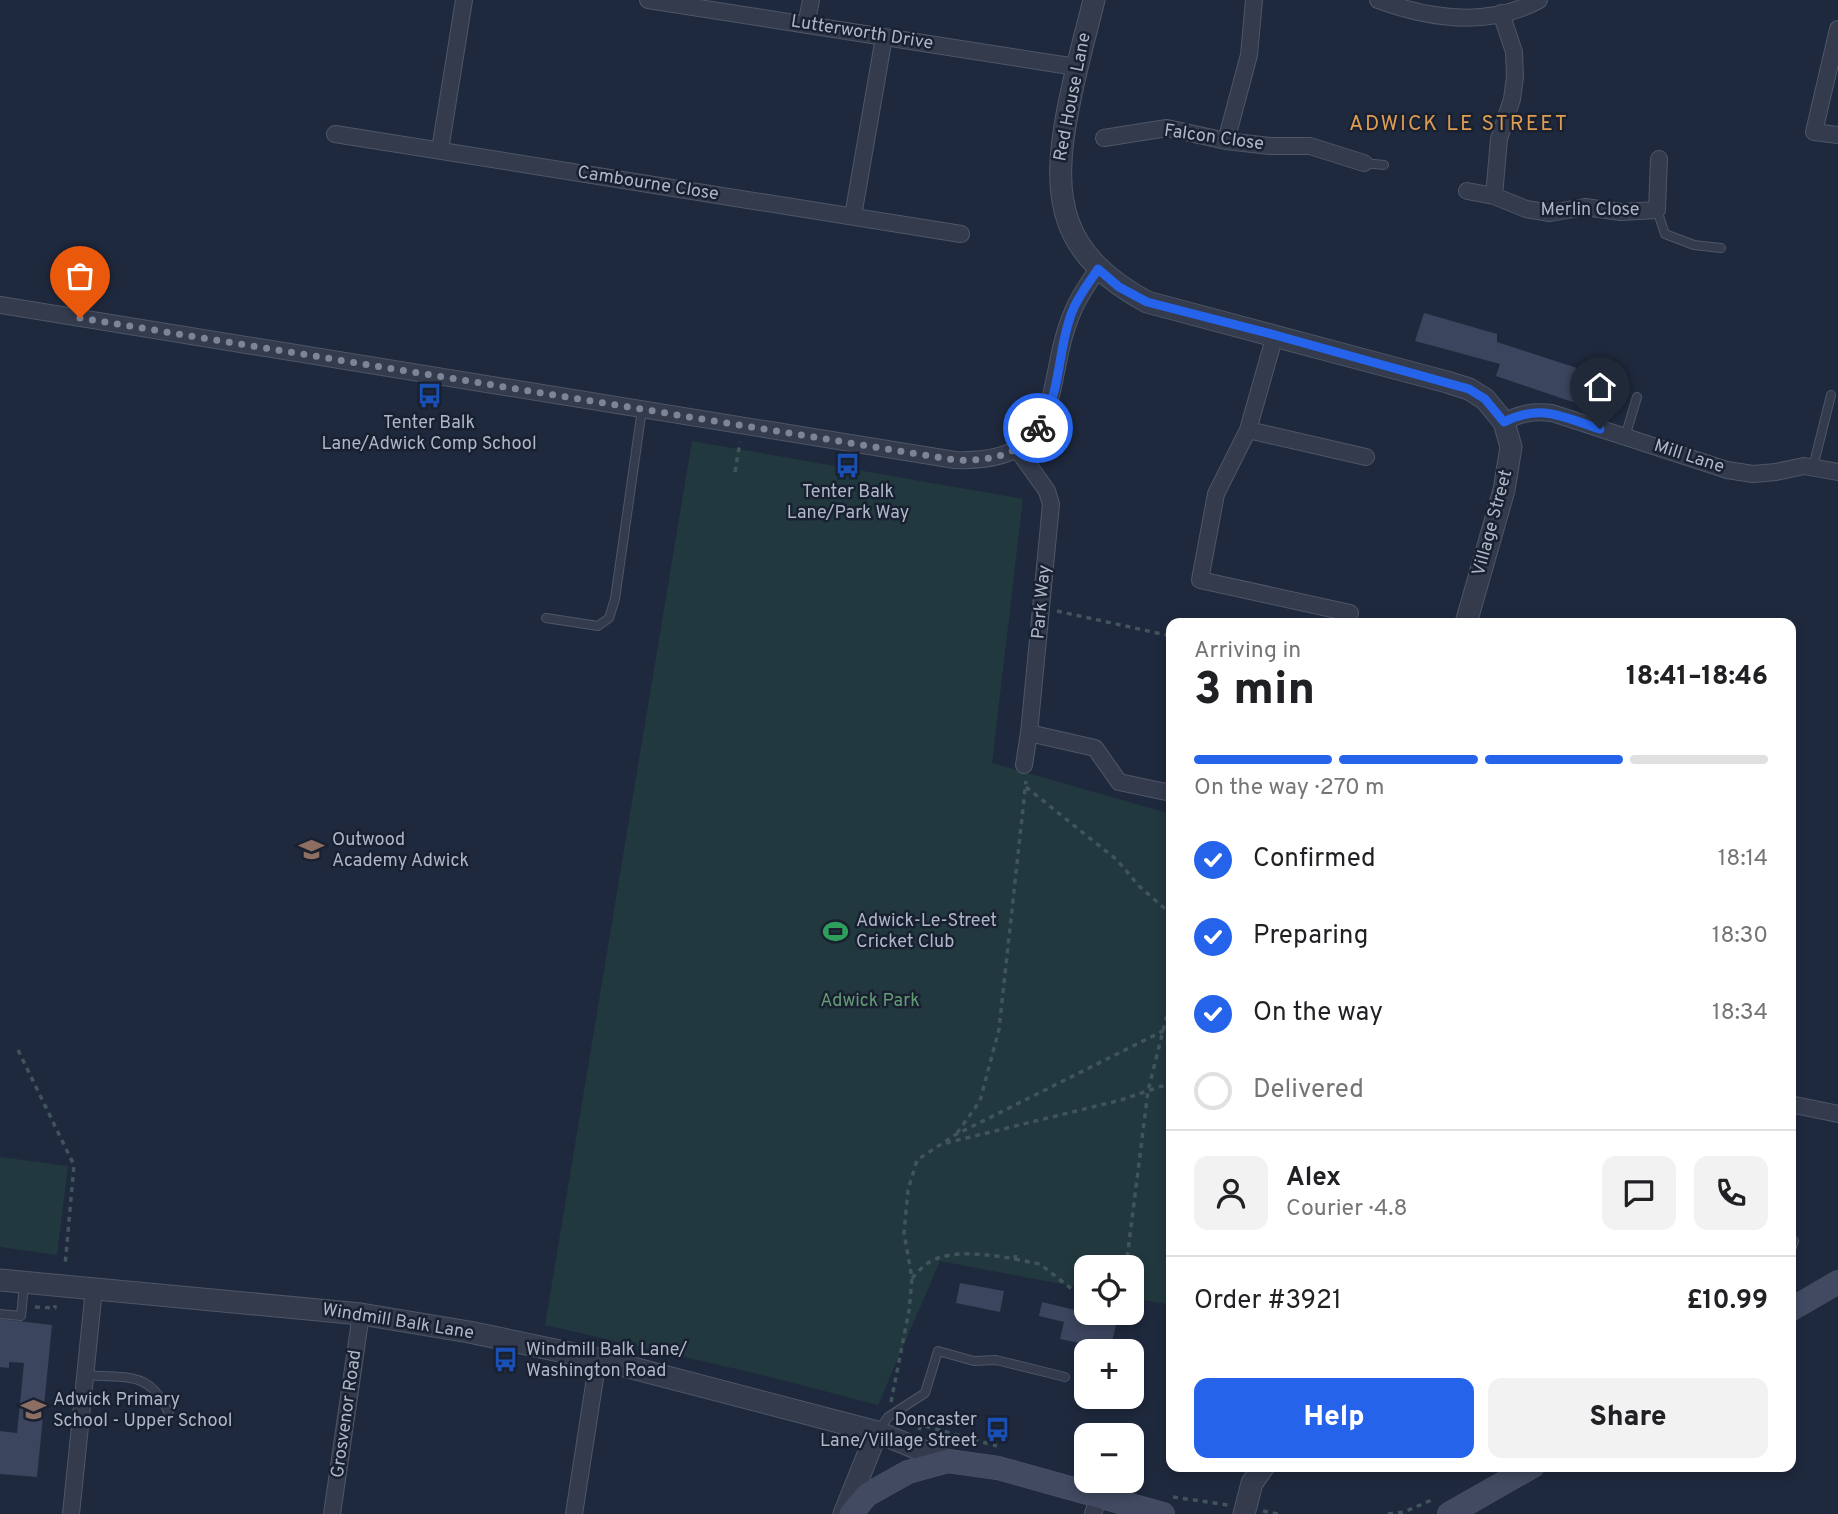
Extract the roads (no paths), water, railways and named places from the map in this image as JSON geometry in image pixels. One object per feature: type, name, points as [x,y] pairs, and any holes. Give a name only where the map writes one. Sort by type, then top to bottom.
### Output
[{"type":"main road","points":[[1796,1306],[1838,1282]]},
{"type":"main road","points":[[851,1514],[867,1496],[908,1472],[948,1461],[998,1468],[1096,1504],[1163,1504]]},
{"type":"main road","points":[[1449,1514],[1522,1472]]},
{"type":"street","points":[[440,150],[464,0]]},
{"type":"street","name":"Lutterworth Drive","points":[[648,0],[1076,67]]},
{"type":"street","points":[[806,25],[811,0]]},
{"type":"street","name":"Red House Lane","points":[[1094,0],[1076,67],[1060,148],[1059,175],[1062,202],[1070,226],[1079,245],[1098,269],[1119,287],[1147,302],[1469,389],[1485,399],[1504,422]]},
{"type":"street","points":[[1226,141],[1249,55],[1254,0]]},
{"type":"street","points":[[1378,0],[1437,18],[1467,19],[1502,13],[1539,0]]},
{"type":"street","points":[[1494,196],[1499,139],[1512,99],[1515,76],[1514,52],[1502,13]]},
{"type":"street","points":[[1838,29],[1814,132],[1838,135]]},
{"type":"street","points":[[853,216],[884,37]]},
{"type":"street","name":"Falcon Close","points":[[1104,138],[1167,128],[1226,141],[1270,146],[1310,146],[1364,163]]},
{"type":"street","name":"Cambourne Close","points":[[335,134],[961,234]]},
{"type":"street","name":"Merlin Close","points":[[1467,191],[1494,196],[1525,209],[1550,213],[1585,207],[1621,212],[1657,210],[1659,159]]},
{"type":"street","points":[[0,305],[955,460],[982,461],[1017,449],[1044,420],[1052,399],[1072,312],[1098,269]]},
{"type":"street","points":[[1275,335],[1248,430],[1216,494],[1200,580],[1350,613]]},
{"type":"street","name":"Mill Lane","points":[[1504,422],[1521,413],[1552,413],[1727,470],[1753,474],[1804,466],[1838,472]]},
{"type":"street","name":"Village Street","points":[[1467,618],[1491,539],[1509,466],[1511,447],[1504,422]]},
{"type":"street","points":[[1248,430],[1366,457]]},
{"type":"street","name":"Park Way","points":[[1017,449],[1047,491],[1051,504],[1030,733],[1024,765]]},
{"type":"street","points":[[1030,733],[1095,748],[1119,782],[1166,792]]},
{"type":"street","points":[[1796,1105],[1838,1114]]},
{"type":"street","name":"Windmill Balk Lane","points":[[0,1280],[361,1314],[469,1332],[883,1425],[948,1461]]},
{"type":"street","points":[[71,1514],[94,1289]]},
{"type":"street","name":"Grosvenor Road","points":[[332,1514],[361,1314]]},
{"type":"street","points":[[574,1514],[598,1359]]},
{"type":"street","points":[[844,1514],[883,1425]]},
{"type":"street","points":[[1244,1511],[1252,1483],[1260,1472]]},
{"type":"lane","points":[[1364,163],[1384,165]]},
{"type":"lane","points":[[1657,210],[1665,234],[1694,245],[1721,248]]},
{"type":"lane","points":[[1813,467],[1831,396]]},
{"type":"lane","points":[[1625,437],[1637,397]]},
{"type":"lane","points":[[546,618],[598,626],[609,618],[615,599],[642,409]]},
{"type":"lane","points":[[0,1314],[21,1316],[25,1282]]},
{"type":"lane","points":[[883,1425],[925,1393],[938,1351],[975,1361],[996,1360],[1066,1377]]},
{"type":"lane","points":[[86,1375],[144,1381],[161,1395],[169,1414]]},
{"type":"place","name":"Tenter Balk Lane/Adwick Comp School","points":[[429,396]]},
{"type":"place","name":"Tenter Balk Lane/Park Way","points":[[848,465]]},
{"type":"place","name":"Outwood Academy Adwick","points":[[312,850]]},
{"type":"place","name":"Adwick-Le-Street Cricket Club","points":[[836,931]]},
{"type":"place","name":"Windmill Balk Lane/ Washington Road","points":[[506,1360]]},
{"type":"place","name":"Adwick Primary School - Upper School","points":[[33,1410]]},
{"type":"place","name":"Doncaster Lane/Village Street","points":[[997,1430]]},
{"type":"district","name":"ADWICK LE STREET","points":[[1459,124]]},
{"type":"park label","name":"Adwick Park","points":[[870,1001]]}]
